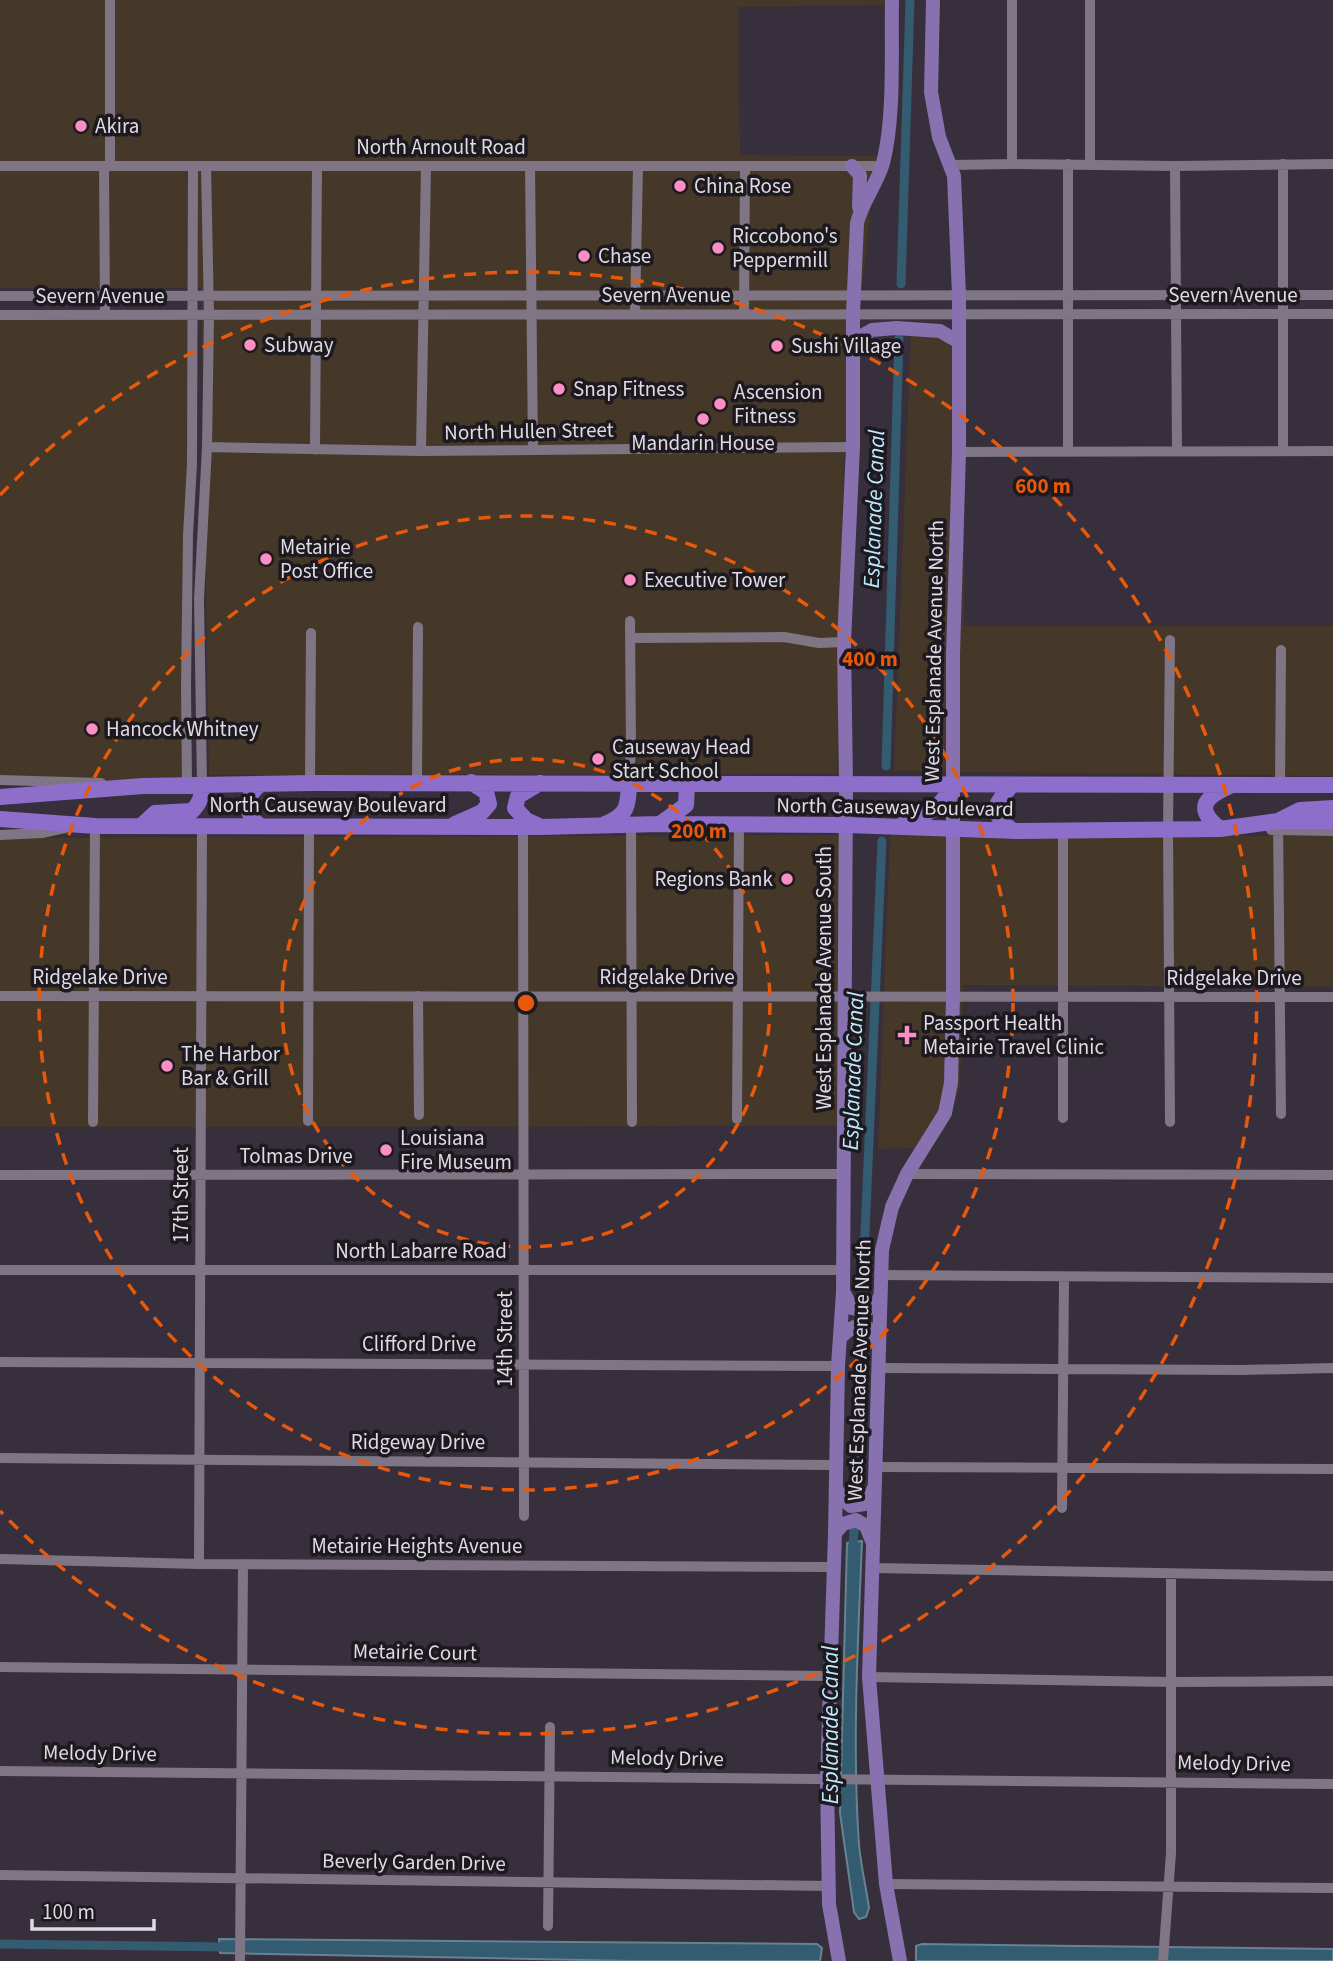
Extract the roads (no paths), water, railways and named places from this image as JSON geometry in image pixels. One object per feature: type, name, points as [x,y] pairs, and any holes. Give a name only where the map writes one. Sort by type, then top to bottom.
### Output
[{"type":"highway","name":"North Causeway Boulevard","points":[[0,797],[143,786],[417,782],[1333,785]]},
{"type":"highway","points":[[449,826],[482,812],[489,804],[486,792],[471,782]]},
{"type":"highway","points":[[541,827],[526,820],[515,808],[518,796],[542,782]]},
{"type":"highway","points":[[603,825],[623,814],[628,804],[629,783]]},
{"type":"highway","points":[[260,826],[254,822],[248,808],[251,794],[261,784]]},
{"type":"highway","points":[[660,824],[686,805],[687,784]]},
{"type":"highway","points":[[141,826],[155,813],[192,811],[202,796],[195,785]]},
{"type":"highway","points":[[899,827],[943,803],[952,785]]},
{"type":"highway","points":[[1012,785],[998,800],[995,810],[997,818],[1013,831]]},
{"type":"highway","points":[[1227,828],[1206,814],[1206,800],[1232,785]]},
{"type":"highway","points":[[1278,826],[1300,810],[1333,808]]},
{"type":"highway","name":"North Causeway Boulevard","points":[[0,819],[95,826],[846,825],[1013,831],[1168,830],[1333,821]]},
{"type":"main road","name":"West Esplanade Avenue South","points":[[839,1961],[832,1933],[828,1886],[829,1676],[835,1567],[835,1465],[843,1292],[843,1174],[851,997],[844,642],[853,447],[853,314],[857,223],[882,166],[889,117],[892,0]]},
{"type":"main road","name":"West Esplanade Avenue North","points":[[898,1957],[886,1884],[869,1677],[881,1275],[885,1228],[892,1207],[908,1174],[945,1112],[951,1083],[953,997],[953,655],[960,295],[957,207],[951,165],[939,137],[931,92],[933,0]]},
{"type":"main road","points":[[852,166],[860,175],[860,212]]},
{"type":"main road","points":[[853,351],[863,335],[872,330],[896,328],[940,331],[960,342]]},
{"type":"main road","points":[[843,1292],[852,1308],[859,1310],[877,1305],[881,1294]]},
{"type":"main road","points":[[841,1337],[853,1326],[861,1325],[869,1328],[879,1345]]},
{"type":"main road","points":[[836,1487],[845,1502],[858,1506],[865,1504],[875,1486]]},
{"type":"main road","points":[[835,1533],[843,1524],[856,1520],[866,1526],[873,1542]]},
{"type":"street","points":[[105,314],[110,0]]},
{"type":"street","points":[[1012,0],[1012,164]]},
{"type":"street","points":[[1090,0],[1090,164]]},
{"type":"street","points":[[1068,164],[1068,452]]},
{"type":"street","points":[[1283,164],[1283,451]]},
{"type":"street","points":[[951,165],[1333,164]]},
{"type":"street","name":"North Arnoult Road","points":[[0,166],[882,166]]},
{"type":"street","points":[[193,166],[194,315],[186,631],[195,785]]},
{"type":"street","points":[[195,785],[207,447],[209,314],[206,166]]},
{"type":"street","points":[[315,450],[317,166]]},
{"type":"street","points":[[421,451],[426,166]]},
{"type":"street","points":[[530,166],[533,450]]},
{"type":"street","points":[[635,314],[638,166]]},
{"type":"street","points":[[744,314],[745,166]]},
{"type":"street","points":[[1175,166],[1177,451]]},
{"type":"street","name":"Severn Avenue","points":[[0,296],[1333,295]]},
{"type":"street","name":"Severn Avenue","points":[[0,315],[1333,314]]},
{"type":"street","name":"North Hullen Street","points":[[207,447],[421,451],[853,447]]},
{"type":"street","points":[[959,452],[1333,450]]},
{"type":"street","points":[[629,783],[632,747],[630,621]]},
{"type":"street","points":[[417,782],[418,627]]},
{"type":"street","points":[[310,783],[311,633]]},
{"type":"street","points":[[630,638],[784,637],[819,643],[844,642]]},
{"type":"street","points":[[1170,640],[1170,1122]]},
{"type":"street","points":[[1280,785],[1281,650]]},
{"type":"street","name":"North Causeway Boulevard","points":[[0,780],[143,786]]},
{"type":"street","points":[[631,824],[632,1122]]},
{"type":"street","name":"North Causeway Boulevard","points":[[0,835],[42,833],[78,825]]},
{"type":"street","points":[[93,1122],[95,826]]},
{"type":"street","name":"17th Street","points":[[199,1564],[202,826]]},
{"type":"street","points":[[308,1121],[309,826]]},
{"type":"street","points":[[737,1119],[739,826]]},
{"type":"street","points":[[1281,1114],[1278,826],[1333,831]]},
{"type":"street","name":"14th Street","points":[[523,827],[524,1516]]},
{"type":"street","points":[[1063,831],[1063,1118]]},
{"type":"street","name":"Ridgelake Drive","points":[[0,996],[1333,997]]},
{"type":"street","points":[[418,996],[419,1115]]},
{"type":"street","name":"Tolmas Drive","points":[[0,1175],[843,1174]]},
{"type":"street","points":[[908,1174],[1333,1175]]},
{"type":"street","name":"North Labarre Road","points":[[0,1270],[842,1270]]},
{"type":"street","points":[[881,1275],[1333,1278]]},
{"type":"street","points":[[1062,1508],[1064,1278]]},
{"type":"street","name":"Clifford Drive","points":[[0,1362],[838,1366]]},
{"type":"street","points":[[879,1368],[1333,1368]]},
{"type":"street","name":"Ridgeway Drive","points":[[0,1458],[835,1465]]},
{"type":"street","points":[[875,1466],[1333,1469]]},
{"type":"street","name":"Metairie Heights Avenue","points":[[0,1559],[199,1564],[835,1567]]},
{"type":"street","points":[[240,1961],[243,1564]]},
{"type":"street","points":[[872,1568],[1333,1576]]},
{"type":"street","points":[[1163,1961],[1172,1782],[1171,1575]]},
{"type":"street","name":"Metairie Court","points":[[0,1667],[829,1676]]},
{"type":"street","points":[[869,1677],[1171,1682],[1333,1681]]},
{"type":"street","points":[[548,1926],[551,1727]]},
{"type":"street","name":"Melody Drive","points":[[0,1771],[1333,1784]]},
{"type":"street","name":"Beverly Garden Drive","points":[[0,1875],[828,1886]]},
{"type":"street","points":[[886,1884],[1333,1888]]},
{"type":"water","points":[[862,1541],[856,1769],[859,1845],[869,1908],[866,1917],[859,1919],[854,1912],[840,1813],[847,1543]]},
{"type":"water","points":[[219,1939],[817,1944],[822,1948],[820,1961],[633,1961],[220,1953]]},
{"type":"water","points":[[916,1946],[1333,1949],[1333,1961],[916,1961]]},
{"type":"waterway","name":"Esplanade Canal","points":[[901,284],[910,0]]},
{"type":"waterway","name":"Esplanade Canal","points":[[886,766],[899,338]]},
{"type":"waterway","name":"Esplanade Canal","points":[[862,1302],[882,841]]},
{"type":"waterway","name":"Esplanade Canal","points":[[855,1498],[861,1335]]},
{"type":"waterway","name":"Esplanade Canal","points":[[853,1553],[854,1530]]},
{"type":"waterway","points":[[0,1944],[229,1947]]},
{"type":"place","name":"Akira","points":[[81,126]]},
{"type":"place","name":"China Rose","points":[[680,186]]},
{"type":"place","name":"Riccobono's Peppermill","points":[[718,248]]},
{"type":"place","name":"Chase","points":[[584,256]]},
{"type":"place","name":"Subway","points":[[250,345]]},
{"type":"place","name":"Sushi Village","points":[[777,346]]},
{"type":"place","name":"Snap Fitness","points":[[559,389]]},
{"type":"place","name":"Ascension Fitness","points":[[720,404]]},
{"type":"place","name":"Mandarin House","points":[[703,419]]},
{"type":"place","name":"Metairie Post Office","points":[[266,559]]},
{"type":"place","name":"Executive Tower","points":[[630,580]]},
{"type":"place","name":"Hancock Whitney","points":[[92,729]]},
{"type":"place","name":"Causeway Head Start School","points":[[598,759]]},
{"type":"place","name":"Regions Bank","points":[[787,879]]},
{"type":"place","name":"Passport Health Metairie Travel Clinic","points":[[907,1035]]},
{"type":"place","name":"The Harbor Bar & Grill","points":[[167,1066]]},
{"type":"place","name":"Louisiana Fire Museum","points":[[386,1150]]}]
